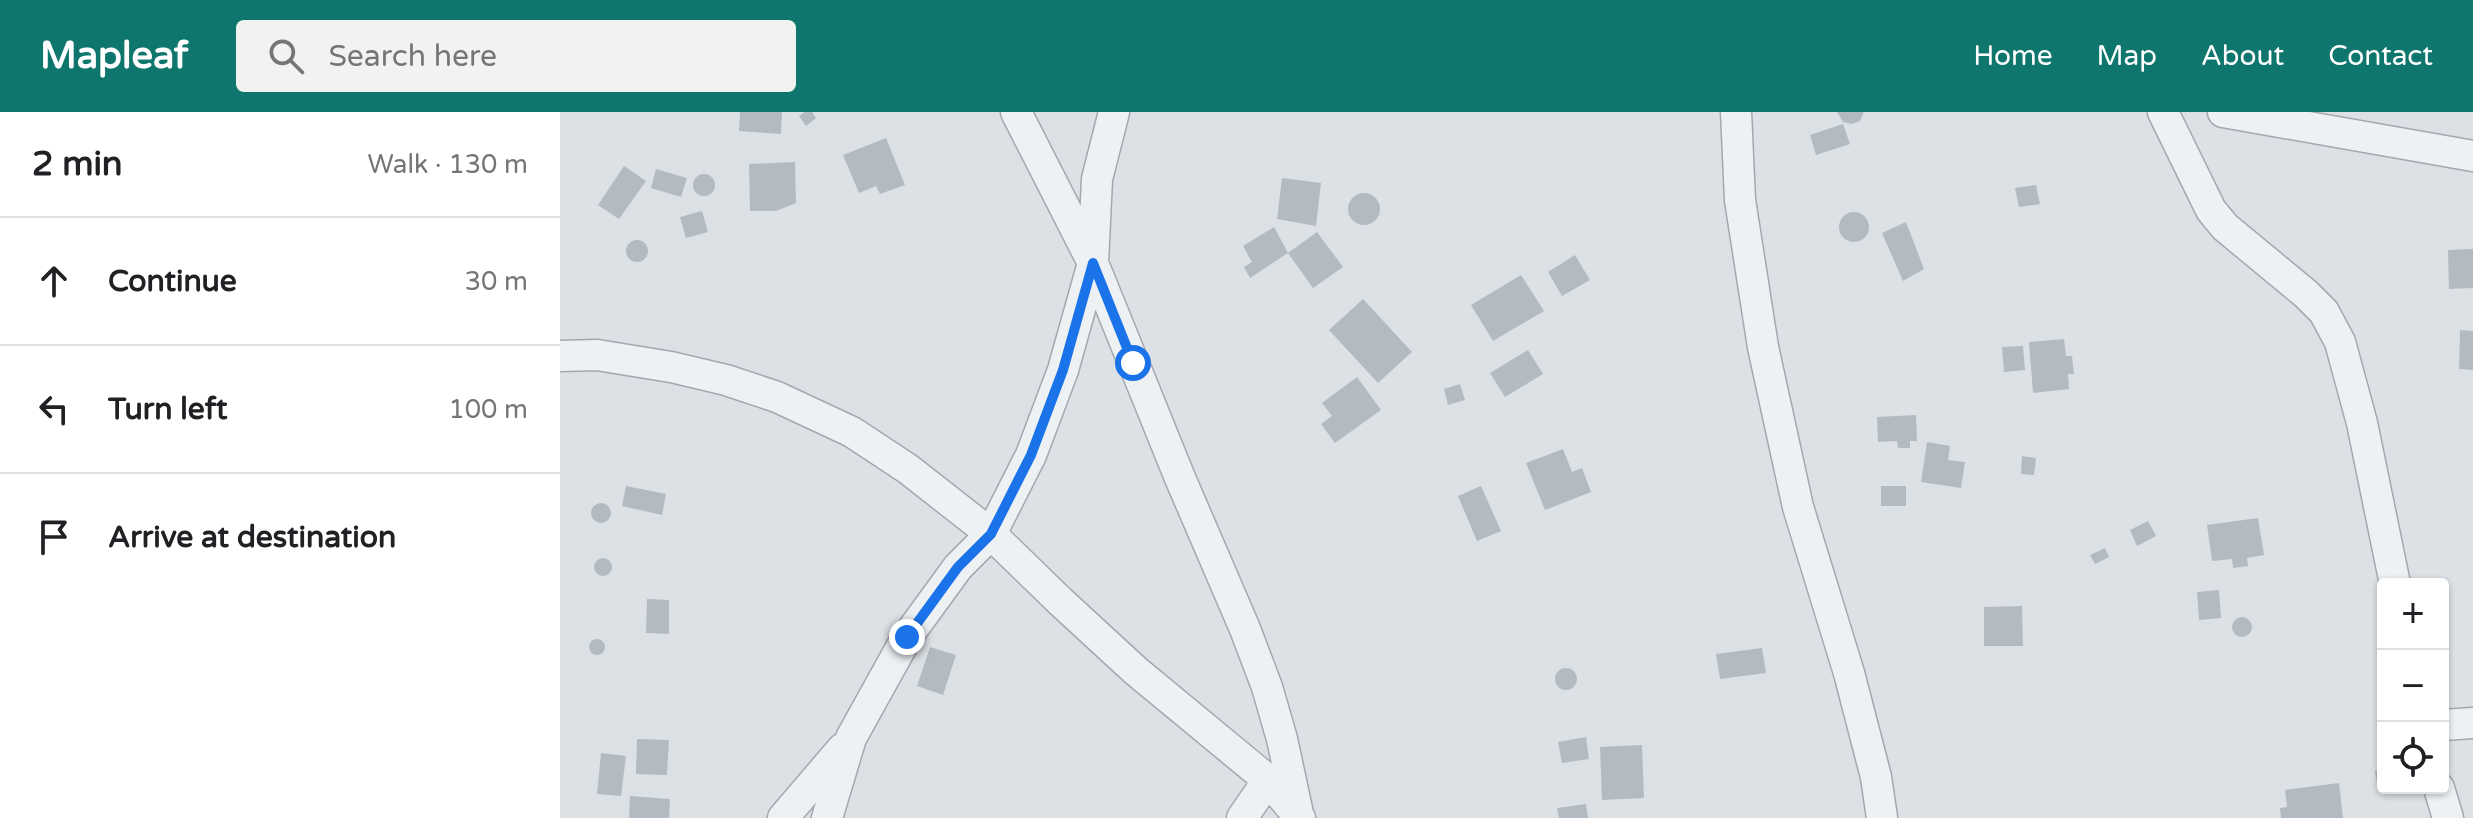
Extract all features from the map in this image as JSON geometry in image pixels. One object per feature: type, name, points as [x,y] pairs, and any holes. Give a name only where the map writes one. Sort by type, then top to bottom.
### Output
[{"type":"street","points":[[1016,112],[1093,263],[1267,687],[1299,816]]},
{"type":"street","points":[[783,818],[851,738],[907,637],[958,567],[991,534],[1031,455],[1058,384],[1093,263],[1097,179],[1114,112]]},
{"type":"street","points":[[1736,112],[1740,200],[1763,347],[1798,507],[1849,673],[1876,777],[1882,818]]},
{"type":"street","points":[[2163,112],[2211,210],[2225,227],[2324,312],[2340,342],[2362,423],[2394,578]]},
{"type":"street","points":[[2223,112],[2473,156]]},
{"type":"street","points":[[560,356],[597,355],[726,380],[777,397],[852,432],[908,469],[991,534],[1136,671],[1268,780],[1299,816]]},
{"type":"street","points":[[2449,725],[2473,723]]},
{"type":"street","points":[[827,818],[851,738]]},
{"type":"street","points":[[1242,818],[1268,780]]},
{"type":"street","points":[[2441,794],[2448,818]]},
{"type":"building","points":[[740,112],[782,112],[781,134],[739,131]]},
{"type":"building","points":[[812,112],[816,118],[806,126],[799,116]]},
{"type":"building","points":[[1837,112],[1863,114],[1860,121],[1852,124],[1843,122]]},
{"type":"building","points":[[1843,124],[1850,144],[1816,155],[1810,135]]},
{"type":"building","points":[[886,138],[905,185],[880,194],[876,186],[859,193],[843,155]]},
{"type":"building","points":[[795,162],[796,203],[776,211],[750,211],[749,164]]},
{"type":"building","points":[[624,166],[646,181],[619,219],[598,205]]},
{"type":"building","points":[[656,169],[687,178],[681,197],[651,188]]},
{"type":"building","points":[[704,174],[712,177],[715,185],[712,193],[704,196],[696,193],[693,185],[696,177]]},
{"type":"building","points":[[1282,178],[1321,183],[1316,226],[1277,219]]},
{"type":"building","points":[[2036,185],[2040,204],[2019,207],[2015,188]]},
{"type":"building","points":[[1364,193],[1376,197],[1380,209],[1376,221],[1364,225],[1352,221],[1348,209],[1352,197]]},
{"type":"building","points":[[702,211],[708,232],[686,238],[680,217]]},
{"type":"building","points":[[1854,212],[1865,216],[1869,227],[1865,238],[1854,242],[1843,238],[1839,227],[1843,216]]},
{"type":"building","points":[[1906,222],[1924,269],[1903,281],[1882,233]]},
{"type":"building","points":[[1274,227],[1288,253],[1250,278],[1244,267],[1252,262],[1243,246]]},
{"type":"building","points":[[1317,232],[1343,267],[1313,288],[1288,253]]},
{"type":"building","points":[[637,240],[645,243],[648,251],[645,259],[637,262],[629,259],[626,251],[629,243]]},
{"type":"building","points":[[2473,249],[2473,288],[2449,289],[2448,250]]},
{"type":"building","points":[[1575,255],[1590,280],[1562,296],[1548,272]]},
{"type":"building","points":[[1521,275],[1544,311],[1493,341],[1471,305]]},
{"type":"building","points":[[1363,299],[1412,352],[1378,383],[1329,330]]},
{"type":"building","points":[[2460,330],[2473,331],[2473,370],[2459,369]]},
{"type":"building","points":[[2064,339],[2066,356],[2072,356],[2074,374],[2068,374],[2069,389],[2033,393],[2029,342]]},
{"type":"building","points":[[2023,346],[2025,370],[2004,372],[2002,347]]},
{"type":"building","points":[[1528,350],[1543,374],[1505,397],[1490,373]]},
{"type":"building","points":[[1357,377],[1381,410],[1335,443],[1321,424],[1332,416],[1322,403]]},
{"type":"building","points":[[1460,384],[1465,400],[1448,405],[1444,389]]},
{"type":"building","points":[[1916,415],[1917,441],[1910,441],[1910,448],[1898,448],[1897,441],[1878,442],[1877,417]]},
{"type":"building","points":[[1927,442],[1950,446],[1948,460],[1965,462],[1961,488],[1921,482]]},
{"type":"building","points":[[1563,449],[1572,472],[1582,468],[1591,492],[1545,510],[1526,463]]},
{"type":"building","points":[[2022,456],[2036,458],[2034,475],[2021,474]]},
{"type":"building","points":[[626,486],[666,494],[662,515],[622,506]]},
{"type":"building","points":[[1481,486],[1501,531],[1477,541],[1458,496]]},
{"type":"building","points":[[1881,486],[1906,486],[1906,506],[1881,506]]},
{"type":"building","points":[[601,503],[608,506],[611,513],[608,520],[601,523],[594,520],[591,513],[594,506]]},
{"type":"building","points":[[2258,518],[2264,555],[2247,558],[2248,566],[2233,568],[2232,559],[2212,561],[2207,525]]},
{"type":"building","points":[[2148,521],[2156,536],[2137,546],[2130,530]]},
{"type":"building","points":[[2105,548],[2109,557],[2095,564],[2090,555]]},
{"type":"building","points":[[599,558],[607,558],[612,567],[610,574],[599,576],[594,571],[594,563]]},
{"type":"building","points":[[2219,590],[2221,618],[2199,620],[2197,592]]},
{"type":"building","points":[[647,599],[669,600],[669,634],[646,633]]},
{"type":"building","points":[[2022,606],[2023,646],[1984,646],[1984,607]]},
{"type":"building","points":[[2242,617],[2249,620],[2252,627],[2249,634],[2242,637],[2235,634],[2232,627],[2235,620]]},
{"type":"building","points":[[597,639],[603,641],[603,653],[597,655],[591,653],[589,647],[591,641]]},
{"type":"building","points":[[930,647],[956,655],[943,695],[917,686]]},
{"type":"building","points":[[1762,648],[1766,673],[1720,679],[1716,654]]},
{"type":"building","points":[[1566,668],[1574,671],[1577,679],[1574,687],[1566,690],[1558,687],[1555,679],[1558,671]]},
{"type":"building","points":[[1586,737],[1589,759],[1562,763],[1558,742]]},
{"type":"building","points":[[637,739],[669,740],[667,775],[636,774]]},
{"type":"building","points":[[1642,745],[1644,798],[1602,800],[1600,747]]},
{"type":"building","points":[[601,753],[626,756],[621,796],[597,794]]},
{"type":"building","points":[[2339,783],[2343,818],[2281,818],[2280,808],[2287,807],[2285,790]]},
{"type":"building","points":[[630,796],[670,799],[669,818],[629,818]]},
{"type":"building","points":[[1586,804],[1588,818],[1559,818],[1557,808]]},
{"type":"route","points":[[907,637],[958,567],[991,534],[1031,455],[1063,370],[1093,263],[1133,363]]}]
